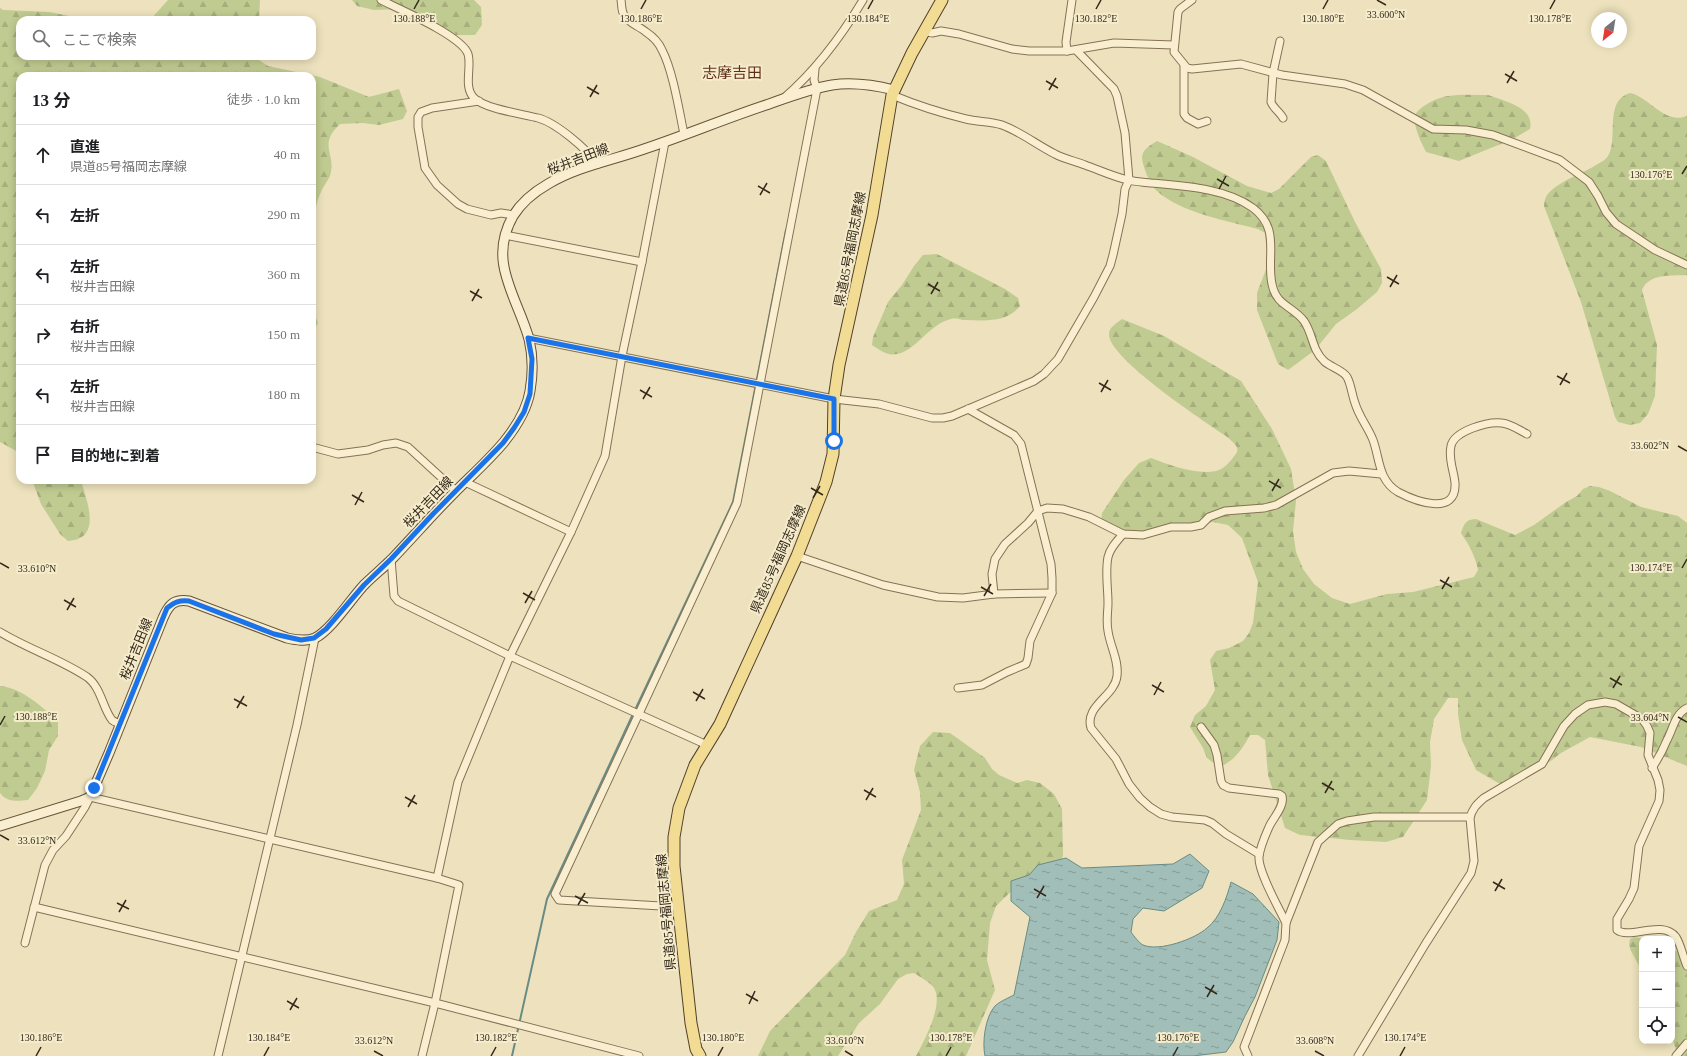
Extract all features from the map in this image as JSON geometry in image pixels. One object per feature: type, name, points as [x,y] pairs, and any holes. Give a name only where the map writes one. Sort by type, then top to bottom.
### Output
[{"type":"main road","name":"県道85号福岡志摩線","points":[[700,1056],[696,1049],[691,1023],[678,907],[673,851],[676,821],[689,778],[720,724],[797,556],[830,470],[834,441],[834,399],[872,215],[893,92],[924,31],[942,0]]},
{"type":"main road","name":"桜井吉田線","points":[[90,796],[167,608],[180,600],[189,601],[287,638],[301,640],[314,638],[326,629],[364,585],[503,443],[524,412],[530,394],[532,377],[532,359],[528,338],[506,279],[502,261],[505,235],[514,215],[535,192],[567,174],[665,142],[782,99],[817,89],[833,85],[866,84],[893,92]]},
{"type":"main road","points":[[0,826],[81,801],[90,796]]},
{"type":"street","points":[[381,0],[438,29],[466,49],[469,60],[468,79],[470,92],[474,98],[496,108],[544,120],[563,133],[592,157],[598,164]]},
{"type":"street","points":[[622,0],[622,9],[627,20],[646,31],[656,41],[662,50],[668,63],[684,134]]},
{"type":"street","name":"桜井吉田線","points":[[782,99],[802,82],[815,68],[832,47],[863,0]]},
{"type":"street","points":[[1067,51],[1066,42],[1072,0]]},
{"type":"street","points":[[1192,0],[1178,12],[1174,46],[1174,52],[1187,68],[1192,69],[1241,64],[1273,73],[1345,84],[1362,90],[1432,130],[1466,130],[1493,134],[1560,160],[1589,182],[1606,212],[1616,224],[1655,250],[1687,265]]},
{"type":"street","points":[[924,31],[932,33],[941,31],[959,34],[1012,49],[1023,50],[1067,51],[1114,43],[1174,46]]},
{"type":"street","points":[[1280,41],[1273,73],[1271,102],[1283,118]]},
{"type":"street","points":[[528,338],[761,383],[834,399],[878,404],[932,418],[952,416],[1034,381],[1044,374],[1058,359],[1110,266],[1122,214],[1125,189],[1129,180],[1125,133],[1117,96],[1114,89],[1076,50]]},
{"type":"street","points":[[1184,66],[1184,114],[1187,118],[1198,124],[1207,121]]},
{"type":"street","points":[[678,907],[560,900],[555,894],[737,503],[817,89],[814,80],[815,68]]},
{"type":"street","points":[[893,92],[908,102],[966,119],[1001,124],[1056,155],[1129,180],[1192,187],[1216,192],[1240,200],[1253,208],[1263,218],[1268,227],[1271,241],[1271,282],[1276,298],[1302,318],[1309,329],[1314,348],[1320,357],[1326,363],[1347,377],[1359,415],[1373,441],[1381,474],[1395,490],[1410,498],[1422,502],[1442,504],[1448,502],[1454,494],[1455,483],[1451,457],[1451,443],[1463,433],[1473,428],[1493,423],[1510,425],[1527,434]]},
{"type":"street","points":[[479,101],[432,108],[421,112],[418,117],[418,126],[425,168],[437,185],[458,204],[467,209],[491,215],[501,213],[514,215]]},
{"type":"street","points":[[436,878],[458,782],[510,656],[571,532],[605,456],[622,356],[665,142]]},
{"type":"street","points":[[505,235],[642,262]]},
{"type":"street","points":[[958,688],[982,685],[1026,664],[1030,641],[1052,593],[1051,564],[1021,444],[1014,435],[968,409]]},
{"type":"street","points":[[316,448],[338,454],[368,450],[383,445],[396,443],[408,447],[456,491]]},
{"type":"street","points":[[994,594],[992,574],[996,559],[1005,544],[1028,523],[1038,511],[1047,508],[1063,509],[1079,513],[1123,534],[1143,535],[1171,527],[1201,526],[1209,517],[1225,511],[1264,508],[1276,505],[1298,494],[1322,478],[1343,471],[1362,471],[1381,474]]},
{"type":"street","points":[[465,482],[571,532]]},
{"type":"street","points":[[1123,534],[1111,550],[1108,558],[1108,630],[1117,664],[1116,682],[1109,693],[1095,708],[1090,724],[1091,728],[1116,759],[1129,784],[1140,798],[1150,807],[1161,814],[1205,820],[1260,854]]},
{"type":"street","points":[[797,556],[883,585],[938,597],[963,598],[994,594],[1052,593]]},
{"type":"street","points":[[391,559],[394,596],[398,601],[510,656],[707,745]]},
{"type":"street","points":[[0,632],[88,678],[100,694],[112,720],[120,724]]},
{"type":"street","points":[[218,1056],[297,725],[314,638]]},
{"type":"street","points":[[1358,1056],[1426,943],[1471,873],[1474,861],[1470,817],[1477,803],[1542,764],[1564,726],[1574,714],[1588,705],[1599,702],[1616,704],[1642,719],[1650,733],[1648,755],[1658,780],[1660,790],[1659,801],[1638,846],[1634,888],[1617,919],[1617,930],[1624,934],[1647,930],[1670,933],[1675,936],[1687,966]]},
{"type":"street","points":[[1652,768],[1668,739],[1674,723],[1679,715],[1687,708]]},
{"type":"street","points":[[1201,727],[1214,745],[1218,755],[1220,781],[1223,785],[1229,788],[1278,794],[1282,796],[1282,804],[1269,827],[1260,848],[1260,854],[1261,868],[1286,923]]},
{"type":"street","points":[[25,943],[45,865],[53,850],[66,836],[85,807],[90,796],[436,878],[459,885],[435,1003],[422,1056]]},
{"type":"street","points":[[1248,1056],[1244,1047],[1285,940],[1286,923],[1318,842],[1338,824],[1347,821],[1374,817],[1470,817]]},
{"type":"street","points":[[34,907],[435,1003],[639,1056]]},
{"type":"street","points":[[1676,1056],[1687,1044]]},
{"type":"green space","points":[[168,0],[260,0],[259,16],[154,16]]},
{"type":"green space","points":[[352,0],[474,0],[481,7],[482,25],[475,35],[456,35],[401,9],[374,10],[357,6]]},
{"type":"green space","points":[[0,8],[3,10],[49,12],[70,16],[16,16],[16,60],[259,60],[268,66],[296,72],[16,72],[16,451],[0,442]]},
{"type":"green space","points":[[316,76],[369,97],[399,89],[407,111],[403,119],[379,125],[363,123],[340,124],[333,132],[329,144],[331,161],[330,176],[319,196],[316,208]]},
{"type":"green space","points":[[1630,93],[1671,117],[1679,118],[1687,116],[1687,275],[1661,276],[1655,278],[1645,285],[1642,290],[1657,345],[1655,396],[1648,414],[1640,423],[1630,425],[1618,422],[1615,417],[1581,302],[1544,206],[1546,197],[1554,188],[1607,158],[1611,149],[1614,112],[1622,97]]},
{"type":"green space","points":[[1458,95],[1488,95],[1517,106],[1523,110],[1528,115],[1530,129],[1513,139],[1459,161],[1426,152],[1418,135],[1415,122],[1416,113],[1419,110],[1428,103],[1444,97]]},
{"type":"green space","points":[[1157,141],[1193,157],[1247,186],[1271,193],[1279,189],[1311,157],[1318,155],[1326,161],[1355,222],[1381,269],[1382,283],[1377,292],[1336,324],[1315,350],[1288,370],[1278,364],[1257,310],[1257,293],[1268,264],[1265,233],[1258,229],[1192,211],[1167,199],[1157,191],[1147,176],[1143,165],[1142,156],[1148,147]]},
{"type":"green space","points":[[937,254],[1005,289],[1018,298],[1020,306],[1008,316],[994,320],[951,319],[936,326],[904,352],[893,354],[881,351],[872,345],[873,337],[888,302],[923,255]]},
{"type":"green space","points":[[1122,319],[1164,336],[1241,381],[1272,429],[1291,469],[1296,501],[1293,531],[1296,552],[1303,569],[1314,584],[1332,598],[1350,604],[1387,594],[1413,592],[1474,577],[1478,570],[1477,565],[1467,542],[1461,533],[1464,525],[1468,521],[1476,519],[1515,535],[1534,525],[1577,496],[1583,489],[1590,486],[1599,487],[1610,491],[1641,507],[1678,516],[1687,523],[1687,766],[1641,747],[1590,737],[1561,753],[1535,773],[1518,783],[1500,784],[1476,770],[1462,740],[1458,714],[1458,698],[1448,698],[1434,719],[1430,742],[1431,766],[1427,800],[1403,837],[1386,842],[1350,840],[1300,835],[1285,828],[1268,775],[1265,740],[1258,735],[1250,735],[1234,758],[1219,767],[1207,758],[1203,748],[1190,727],[1195,715],[1206,706],[1215,690],[1210,660],[1216,651],[1229,648],[1243,641],[1249,633],[1253,623],[1258,582],[1242,538],[1228,525],[1213,522],[1188,526],[1164,533],[1139,533],[1119,531],[1101,521],[1102,513],[1124,480],[1139,463],[1151,458],[1174,466],[1200,472],[1208,472],[1222,469],[1229,463],[1237,452],[1237,447],[1226,436],[1159,388],[1124,358],[1113,345],[1109,334],[1112,327]]},
{"type":"green space","points":[[34,484],[82,484],[90,519],[89,527],[86,533],[79,539],[68,541],[60,534],[41,504]]},
{"type":"green space","points":[[0,686],[16,690],[24,694],[46,710],[58,722],[58,736],[49,750],[45,771],[37,788],[28,800],[9,800],[0,793]]},
{"type":"green space","points":[[933,732],[950,733],[985,758],[992,769],[999,775],[1017,783],[1027,780],[1040,783],[1054,794],[1062,809],[1063,855],[1061,863],[1022,881],[996,906],[990,923],[987,960],[995,990],[966,1056],[916,1056],[932,1023],[937,1004],[934,988],[914,973],[907,974],[898,979],[880,1004],[859,1023],[838,1056],[758,1056],[770,1031],[845,955],[856,932],[869,911],[897,900],[904,884],[902,860],[921,810],[920,792],[914,770],[920,746]]},
{"type":"green space","points":[[1634,937],[1639,938],[1639,966],[1631,951],[1629,945],[1630,939]]},
{"type":"green space","points":[[1675,951],[1687,954],[1687,1056],[1678,1056],[1674,1044]]},
{"type":"water","points":[[1190,854],[1209,871],[1202,888],[1164,911],[1143,908],[1133,919],[1131,932],[1141,944],[1150,947],[1167,946],[1186,940],[1207,928],[1216,919],[1225,901],[1231,882],[1253,894],[1279,922],[1277,940],[1255,997],[1233,1042],[1226,1052],[1193,1056],[985,1056],[985,1030],[989,1017],[995,1006],[1014,995],[1030,917],[1011,901],[1011,881],[1029,875],[1038,865],[1066,858],[1082,868],[1173,864]]},
{"type":"waterway","points":[[635,710],[733,502],[786,230]]},
{"type":"waterway","points":[[512,1056],[547,899],[633,714]]},
{"type":"district","name":"志摩吉田","points":[[732,73]]},
{"type":"route","points":[[94,788],[167,608],[180,600],[189,601],[287,638],[301,640],[314,638],[326,629],[364,585],[503,443],[514,428],[524,412],[530,394],[532,359],[528,338],[761,383],[834,399],[834,441]]}]
